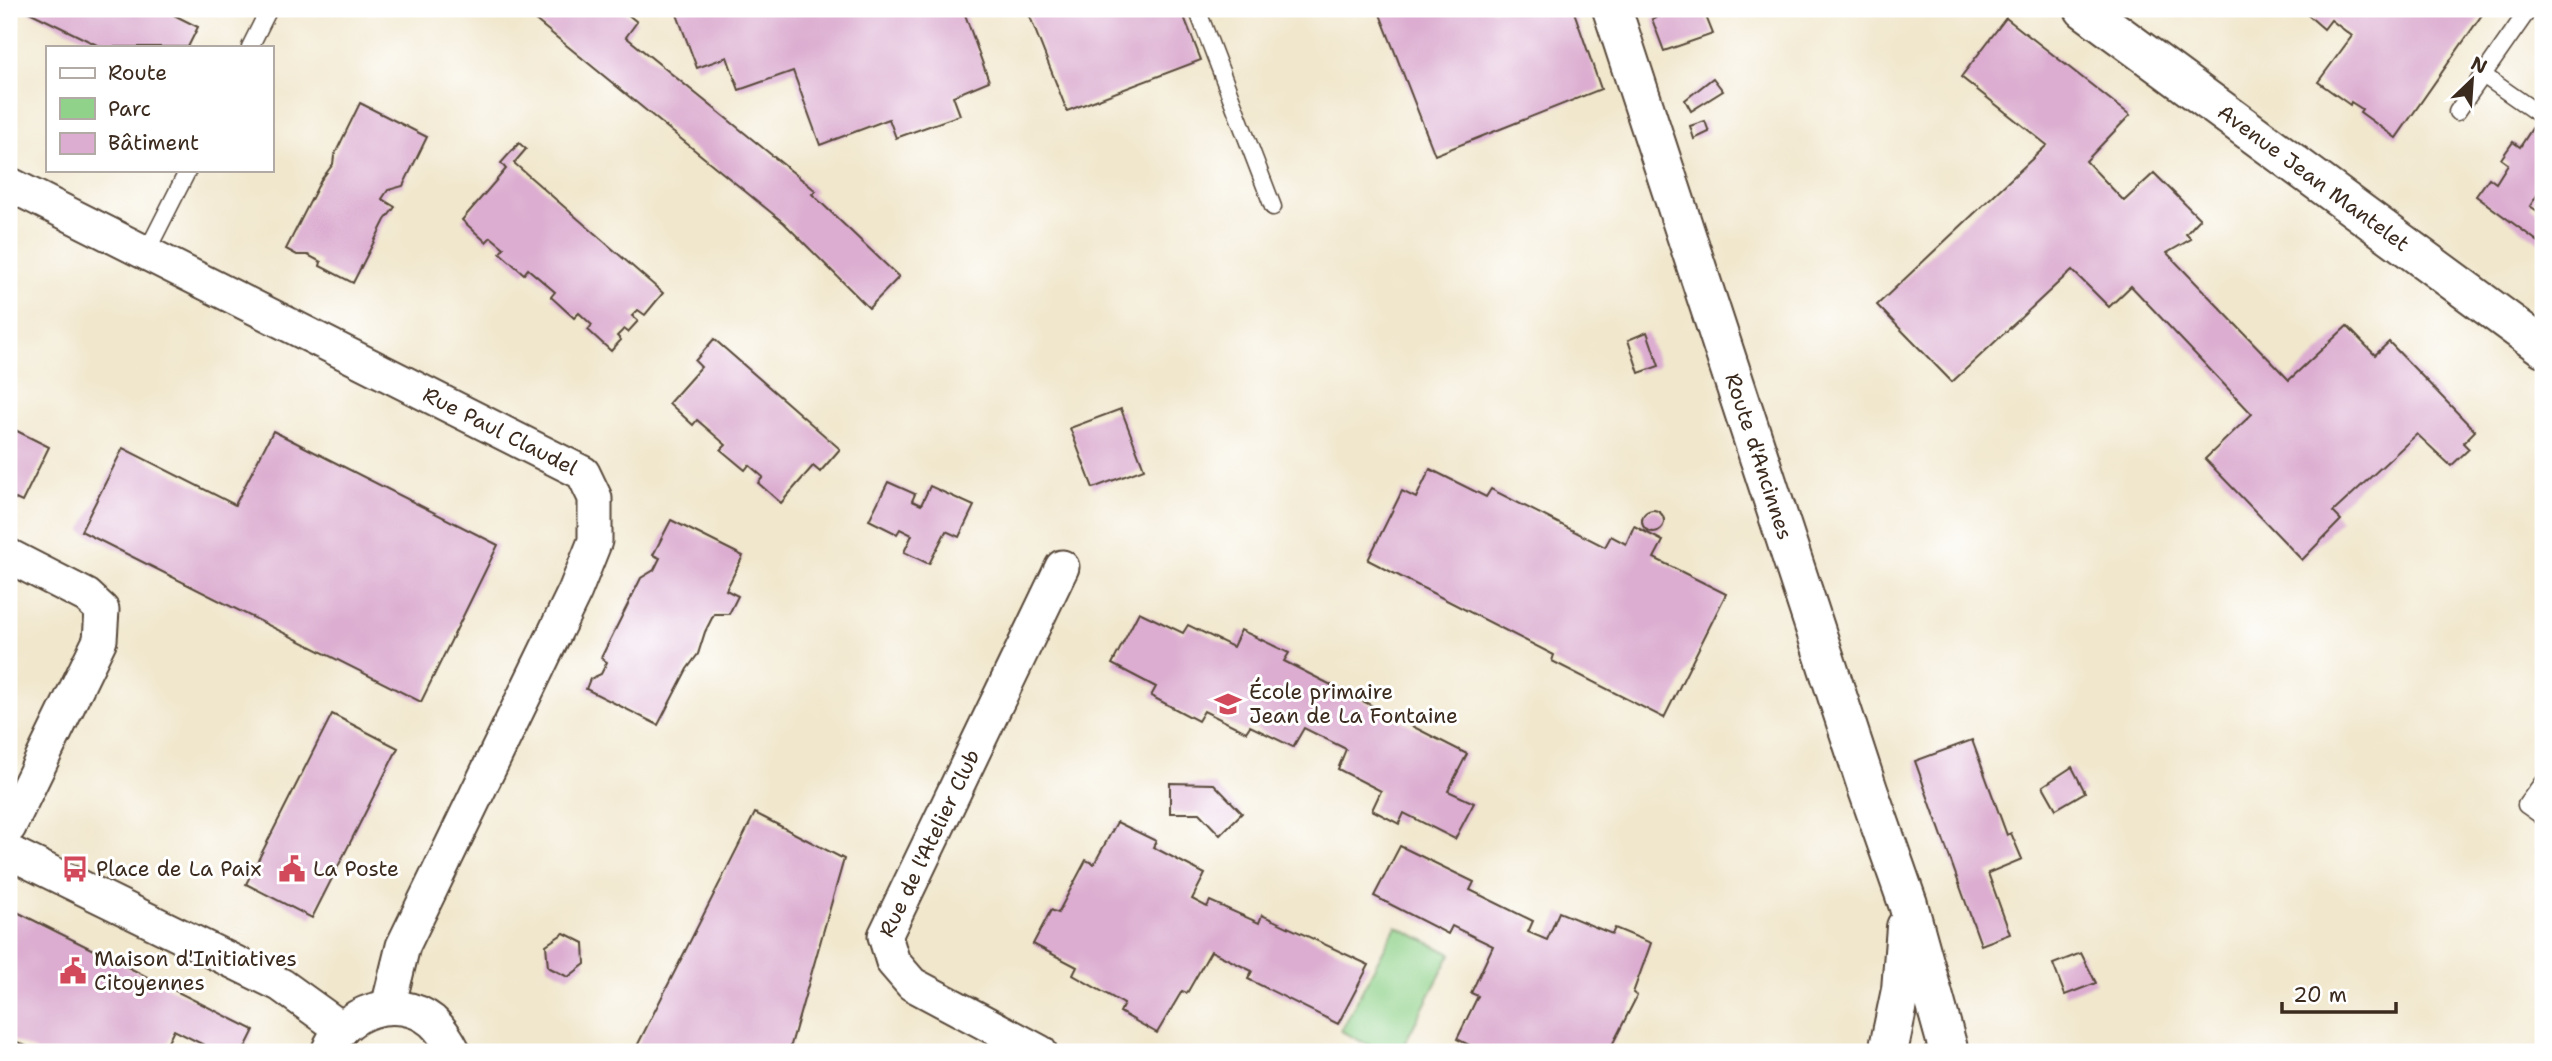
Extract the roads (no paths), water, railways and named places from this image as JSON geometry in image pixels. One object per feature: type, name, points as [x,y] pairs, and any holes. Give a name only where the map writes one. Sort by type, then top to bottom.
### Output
[{"type":"main road","name":"Route d'Ancinnes","points":[[1612,9],[1868,790],[1908,904],[1950,1052]]},
{"type":"main road","name":"Avenue Jean Mantelet","points":[[2084,9],[2540,338]]},
{"type":"main road","name":"Route d'Ancinnes","points":[[1888,1052],[1900,990],[1908,904]]},
{"type":"main road","points":[[1898,1052],[1921,1052]]},
{"type":"street","name":"Rue Paul Claudel","points":[[9,184],[583,473],[595,498],[595,541],[580,579],[403,946],[388,1007]]},
{"type":"street","points":[[9,556],[87,596],[102,610],[100,640],[9,827]]},
{"type":"street","name":"Rue de l'Atelier Club","points":[[1040,1052],[912,984],[893,962],[885,936],[1062,567]]},
{"type":"street","points":[[9,852],[281,985],[335,1040],[355,1017],[388,1007],[411,1010],[431,1020],[446,1037],[454,1052]]},
{"type":"lane","points":[[250,46],[269,9]]},
{"type":"lane","points":[[1197,9],[1273,207]]},
{"type":"lane","points":[[2457,112],[2529,9]]},
{"type":"lane","points":[[2483,75],[2543,117]]},
{"type":"lane","points":[[146,253],[187,172]]},
{"type":"lane","points":[[2543,782],[2526,805],[2543,817]]},
{"type":"place","name":"École primaire Jean de La Fontaine","points":[[1228,704]]},
{"type":"place","name":"Place de La Paix","points":[[75,869]]},
{"type":"place","name":"La Poste","points":[[292,869]]},
{"type":"place","name":"Maison d'Initiatives Citoyennes","points":[[73,971]]}]
